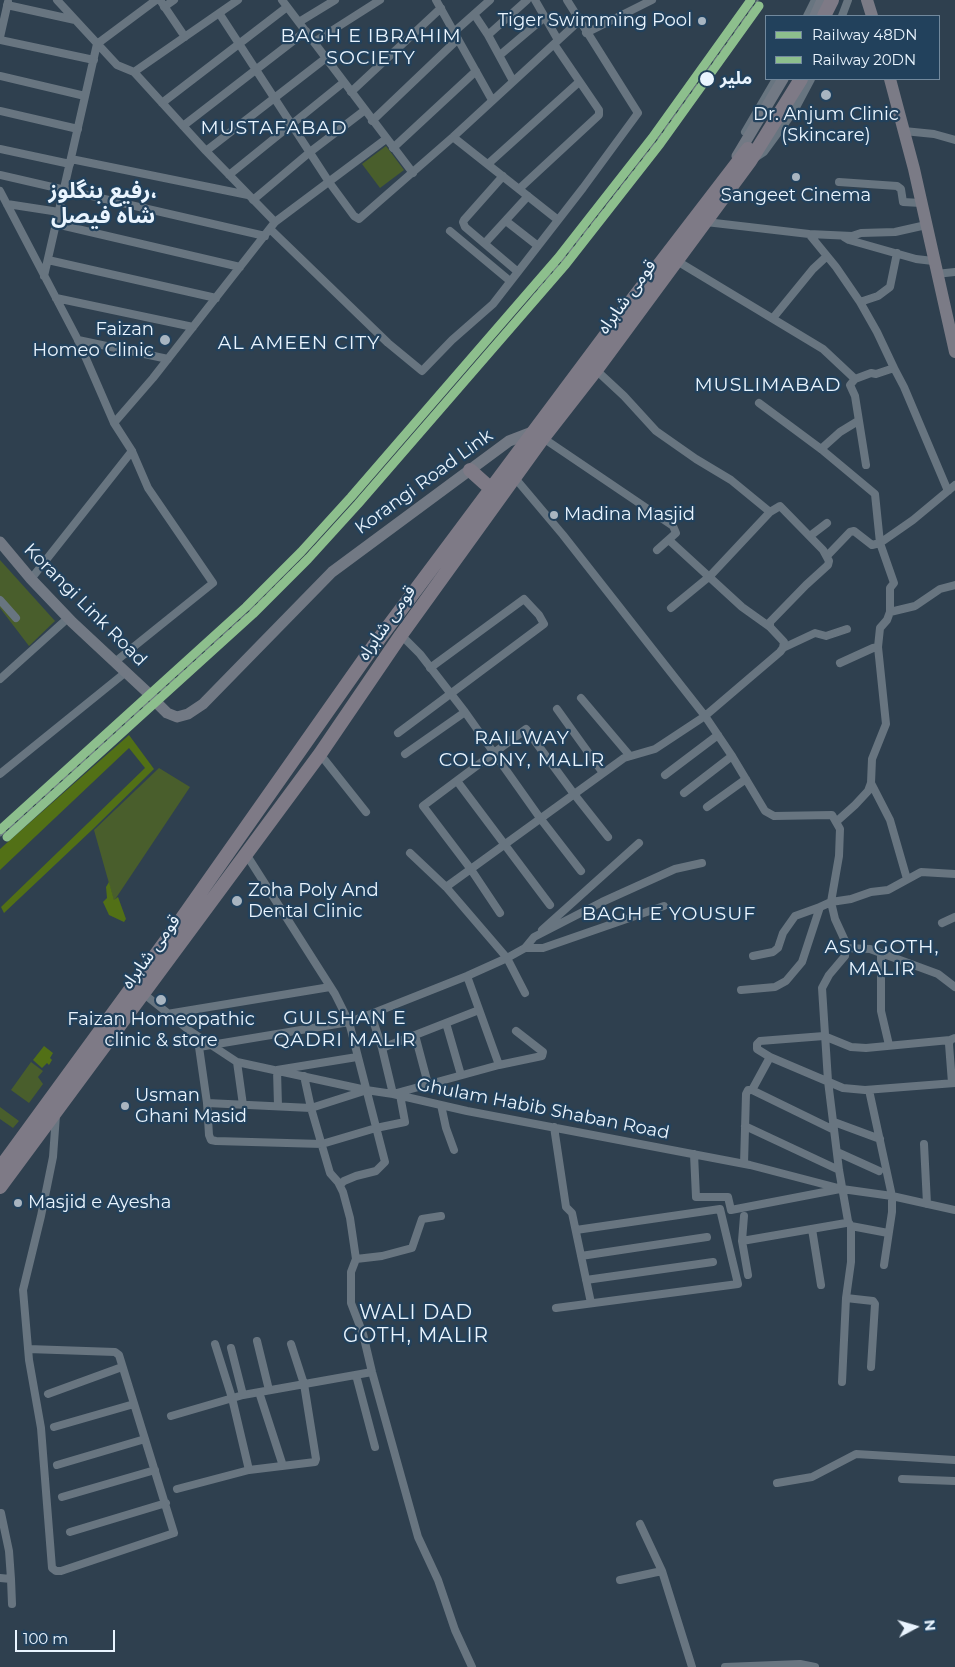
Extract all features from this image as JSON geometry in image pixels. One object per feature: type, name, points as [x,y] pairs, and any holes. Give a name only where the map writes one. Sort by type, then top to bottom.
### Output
[{"type":"highway","points":[[816,15],[832,0]]},
{"type":"highway","points":[[833,15],[840,0]]},
{"type":"highway","name":"قومی شاہراہ","points":[[0,1168],[144,994],[320,754],[401,635],[515,478],[539,434],[730,171],[760,139],[791,80]]},
{"type":"highway","name":"قومی شاہراہ","points":[[0,1187],[56,1110],[67,1086],[155,956],[370,650],[490,488],[596,370],[706,222],[744,157],[760,139],[800,80]]},
{"type":"highway","points":[[470,470],[490,488]]},
{"type":"main road","points":[[815,15],[822,0]]},
{"type":"main road","points":[[867,0],[872,15]]},
{"type":"main road","points":[[730,171],[744,157],[782,80]]},
{"type":"main road","points":[[890,80],[921,203],[936,274],[953,333],[955,352]]},
{"type":"main road","name":"Korangi Road Link","points":[[151,696],[166,713],[177,717],[188,714],[203,704],[332,572],[509,441],[539,434]]},
{"type":"main road","name":"Korangi Link Road","points":[[0,542],[31,579],[68,618],[116,661],[151,696]]},
{"type":"street","points":[[57,0],[116,65],[134,72],[206,151],[275,222]]},
{"type":"street","points":[[44,276],[97,44],[156,0]]},
{"type":"street","points":[[174,0],[162,3],[185,37]]},
{"type":"street","points":[[134,72],[238,0]]},
{"type":"street","points":[[299,22],[335,0]]},
{"type":"street","points":[[314,42],[380,0]]},
{"type":"street","points":[[436,0],[492,100]]},
{"type":"street","points":[[372,121],[474,14],[490,0]]},
{"type":"street","points":[[488,35],[526,0]]},
{"type":"street","points":[[518,188],[598,117],[599,110],[579,82],[535,0]]},
{"type":"street","points":[[0,176],[268,232],[388,343],[422,371],[452,340],[493,304],[638,113],[566,0]]},
{"type":"street","points":[[586,33],[652,0]]},
{"type":"street","points":[[815,0],[815,15]]},
{"type":"street","points":[[842,15],[848,0]]},
{"type":"street","points":[[75,20],[8,2],[0,38],[94,60]]},
{"type":"street","points":[[162,103],[239,44],[285,2],[412,173]]},
{"type":"street","points":[[351,92],[441,8]]},
{"type":"street","points":[[219,13],[329,182],[354,216],[359,218],[453,137],[579,21]]},
{"type":"street","points":[[474,14],[500,55],[513,81]]},
{"type":"street","points":[[500,55],[545,17]]},
{"type":"street","points":[[183,126],[306,30]]},
{"type":"street","points":[[206,151],[326,58]]},
{"type":"street","points":[[393,148],[476,71]]},
{"type":"street","points":[[0,76],[86,96]]},
{"type":"street","points":[[775,80],[740,142],[744,157],[764,152],[794,111],[810,80]]},
{"type":"street","points":[[230,175],[344,82]]},
{"type":"street","points":[[488,164],[579,82]]},
{"type":"street","points":[[0,149],[251,198],[365,110]]},
{"type":"street","points":[[0,111],[78,129]]},
{"type":"street","points":[[904,131],[934,134],[955,140]]},
{"type":"street","points":[[453,137],[558,220]]},
{"type":"street","points":[[114,423],[168,360],[275,222],[386,138]]},
{"type":"street","points":[[503,176],[464,220],[465,227],[518,272]]},
{"type":"street","points":[[840,182],[897,186],[901,189],[903,202],[921,203]]},
{"type":"street","points":[[0,191],[78,340],[114,423],[132,451],[148,488],[213,583],[116,661]]},
{"type":"street","points":[[484,244],[528,196]]},
{"type":"street","points":[[7,204],[59,212]]},
{"type":"street","points":[[506,221],[538,246]]},
{"type":"street","points":[[706,222],[809,234],[852,236],[861,232],[895,232],[926,226]]},
{"type":"street","points":[[56,224],[240,267]]},
{"type":"street","points":[[450,231],[510,282]]},
{"type":"street","points":[[809,234],[860,302],[877,332],[904,387],[948,491]]},
{"type":"street","points":[[840,235],[849,240],[933,261]]},
{"type":"street","points":[[860,302],[878,296],[890,287],[897,253]]},
{"type":"street","points":[[773,318],[813,269],[827,256]]},
{"type":"street","points":[[48,260],[216,298]]},
{"type":"street","points":[[677,261],[823,349],[855,379]]},
{"type":"street","points":[[936,274],[955,272]]},
{"type":"street","points":[[56,298],[193,327]]},
{"type":"street","points":[[78,340],[168,360]]},
{"type":"street","points":[[866,465],[855,396],[850,385],[855,379],[871,372],[876,374],[894,368]]},
{"type":"street","points":[[596,370],[624,396],[656,431],[696,459],[731,480],[770,512]]},
{"type":"street","points":[[759,403],[821,449],[875,494],[880,543],[894,583],[890,588],[890,612],[887,620],[880,628],[878,647],[886,724],[872,759],[871,783],[868,791],[836,822]]},
{"type":"street","points":[[821,449],[840,432],[858,421]]},
{"type":"street","points":[[539,434],[674,526],[676,532],[657,550]]},
{"type":"street","points":[[31,579],[132,451]]},
{"type":"street","points":[[515,478],[563,535],[705,716],[765,811],[774,816],[832,815],[840,829],[839,856],[831,902],[835,920],[846,948],[845,956],[829,975],[822,988],[828,1081],[839,1170],[849,1224],[851,1262],[846,1298],[842,1382]]},
{"type":"street","points":[[827,556],[850,532],[854,531],[872,545],[880,543],[914,520],[955,485]]},
{"type":"street","points":[[671,608],[710,576],[770,512],[780,506],[810,536],[829,561],[828,565],[772,618],[770,627]]},
{"type":"street","points":[[810,536],[827,523]]},
{"type":"street","points":[[670,541],[742,607],[770,627],[784,642],[783,648]]},
{"type":"street","points":[[890,612],[915,606],[940,589],[955,585]]},
{"type":"street","points":[[398,733],[544,624],[539,615],[524,599],[430,668]]},
{"type":"street","points":[[0,600],[16,618]]},
{"type":"street","points":[[0,679],[68,618]]},
{"type":"street","points":[[446,887],[624,758],[655,749],[705,716],[783,648],[815,633],[826,636],[847,629]]},
{"type":"street","points":[[401,635],[420,654],[452,694],[493,754],[581,872]]},
{"type":"street","points":[[840,663],[878,647]]},
{"type":"street","points":[[0,774],[126,672]]},
{"type":"street","points":[[581,698],[630,756]]},
{"type":"street","points":[[556,709],[603,773]]},
{"type":"street","points":[[405,754],[465,712]]},
{"type":"street","points":[[500,913],[470,868],[423,806],[526,729],[608,837]]},
{"type":"street","points":[[665,775],[718,735]]},
{"type":"street","points":[[320,754],[366,812]]},
{"type":"street","points":[[684,793],[732,756]]},
{"type":"street","points":[[707,807],[746,779]]},
{"type":"street","points":[[457,781],[550,904]]},
{"type":"street","points":[[871,783],[890,820],[907,879]]},
{"type":"street","points":[[371,1014],[405,1122],[376,1128],[322,1144],[211,1140],[199,1046],[349,1022],[467,976],[507,958],[525,948],[534,937],[639,843]]},
{"type":"street","points":[[410,853],[446,887],[507,958],[525,993]]},
{"type":"street","points":[[246,854],[330,987],[349,1022],[385,1162],[376,1171],[356,1176],[344,1181],[340,1185]]},
{"type":"street","points":[[534,937],[602,902],[674,869],[702,863]]},
{"type":"street","points":[[753,956],[773,952],[778,948],[783,933],[795,916],[831,902],[851,899],[871,892],[888,890],[921,872],[955,874]]},
{"type":"street","points":[[525,948],[543,948],[664,906]]},
{"type":"street","points":[[741,990],[775,987],[786,981],[802,962],[820,907]]},
{"type":"street","points":[[942,923],[955,917]]},
{"type":"street","points":[[846,948],[870,949],[938,974],[955,987]]},
{"type":"street","points":[[881,953],[881,1011],[889,1045]]},
{"type":"street","points":[[467,976],[499,1065]]},
{"type":"street","points":[[168,1014],[330,987]]},
{"type":"street","name":"Ghulam Habib Shaban Road","points":[[144,994],[168,1014],[237,1062],[554,1128],[744,1164],[842,1189],[892,1196],[955,1210]]},
{"type":"street","points":[[382,1048],[479,1010]]},
{"type":"street","points":[[446,1023],[462,1074]]},
{"type":"street","points":[[397,1094],[462,1074],[544,1054],[516,1031]]},
{"type":"street","points":[[415,1035],[428,1084]]},
{"type":"street","points":[[824,1036],[851,1047],[866,1048],[952,1039],[949,1044],[954,1083],[869,1090],[843,1088],[770,1057],[757,1049],[756,1044],[760,1041],[824,1036]]},
{"type":"street","points":[[278,1106],[277,1070],[357,1056]]},
{"type":"street","points":[[744,1164],[746,1094],[748,1090],[752,1090],[770,1057]]},
{"type":"street","points":[[237,1062],[243,1105]]},
{"type":"street","points":[[304,1076],[311,1108],[330,1173],[340,1185],[350,1218],[356,1259],[352,1272],[351,1303],[363,1334],[418,1537],[438,1580],[455,1630],[472,1667]]},
{"type":"street","points":[[207,1103],[311,1108],[366,1090]]},
{"type":"street","points":[[752,1090],[834,1126],[880,1139]]},
{"type":"street","points":[[869,1090],[892,1196],[892,1212],[884,1265]]},
{"type":"street","points":[[441,1105],[446,1128],[454,1150]]},
{"type":"street","points":[[28,1349],[115,1352],[119,1355],[174,1530],[172,1536],[61,1571],[56,1572],[52,1568],[42,1428],[28,1349],[23,1290],[53,1157],[56,1110]]},
{"type":"street","points":[[746,1126],[839,1170]]},
{"type":"street","points":[[554,1128],[566,1207],[572,1213],[591,1303]]},
{"type":"street","points":[[924,1144],[927,1204]]},
{"type":"street","points":[[837,1152],[879,1171]]},
{"type":"street","points":[[694,1154],[696,1197],[728,1197],[731,1210],[842,1189]]},
{"type":"street","points":[[556,1308],[736,1285],[738,1282],[720,1209],[576,1230]]},
{"type":"street","points":[[356,1259],[382,1256],[412,1248],[422,1219],[441,1216]]},
{"type":"street","points":[[744,1216],[742,1242],[748,1274]]},
{"type":"street","points":[[742,1242],[846,1223],[888,1233]]},
{"type":"street","points":[[812,1229],[821,1285]]},
{"type":"street","points":[[581,1256],[707,1237]]},
{"type":"street","points":[[586,1280],[713,1262]]},
{"type":"street","points":[[846,1298],[873,1302],[875,1304],[871,1367]]},
{"type":"street","points":[[257,1341],[269,1390]]},
{"type":"street","points":[[215,1344],[232,1398],[249,1470]]},
{"type":"street","points":[[177,1489],[249,1470],[314,1463],[304,1384],[291,1344]]},
{"type":"street","points":[[231,1348],[243,1395]]},
{"type":"street","points":[[48,1394],[122,1367]]},
{"type":"street","points":[[172,1416],[243,1395],[372,1372]]},
{"type":"street","points":[[356,1375],[375,1446]]},
{"type":"street","points":[[259,1392],[283,1466]]},
{"type":"street","points":[[54,1427],[134,1404]]},
{"type":"street","points":[[57,1465],[145,1439]]},
{"type":"street","points":[[777,1483],[812,1478],[856,1454],[955,1460]]},
{"type":"street","points":[[62,1496],[155,1470]]},
{"type":"street","points":[[902,1479],[955,1481]]},
{"type":"street","points":[[70,1532],[166,1503]]},
{"type":"street","points":[[0,1511],[9,1551],[12,1604]]},
{"type":"street","points":[[640,1524],[662,1571],[692,1667]]},
{"type":"street","points":[[620,1580],[662,1571]]},
{"type":"street","points":[[0,1578],[11,1579]]},
{"type":"street","points":[[725,1667],[800,1664],[815,1667]]},
{"type":"green space","points":[[386,146],[404,170],[380,188],[362,164]]},
{"type":"green space","points":[[0,560],[55,621],[29,646],[0,608]]},
{"type":"green space","points":[[129,735],[154,769],[4,913],[1,907],[145,768],[129,748],[0,870],[0,849]]},
{"type":"green space","points":[[159,768],[190,787],[114,901],[94,830]]},
{"type":"green space","points":[[109,882],[114,900],[118,897],[126,919],[124,922],[109,915],[103,902],[107,898],[106,887]]},
{"type":"green space","points":[[44,1046],[53,1053],[49,1065],[47,1063],[42,1068],[33,1060]]},
{"type":"green space","points":[[31,1062],[43,1071],[38,1077],[43,1084],[29,1103],[11,1090]]},
{"type":"green space","points":[[0,1107],[19,1121],[13,1128],[0,1119]]},
{"type":"railway","points":[[0,836],[250,611],[305,557],[355,503],[517,316],[604,209],[656,142],[758,0]]},
{"type":"rail line","name":"48DN","points":[[0,830],[246,607],[301,552],[351,497],[558,258],[652,138],[751,0]]},
{"type":"rail line","name":"20DN","points":[[7,837],[253,614],[308,559],[358,504],[566,264],[660,144],[759,6]]},
{"type":"place","name":"Tiger Swimming Pool","points":[[702,21]]},
{"type":"place","name":"ملیر","points":[[707,79]]},
{"type":"place","name":"Dr. Anjum Clinic (Skincare)","points":[[826,95]]},
{"type":"place","name":"Sangeet Cinema","points":[[796,177]]},
{"type":"place","name":"Faizan Homeo Clinic","points":[[165,340]]},
{"type":"place","name":"Madina Masjid","points":[[554,515]]},
{"type":"place","name":"Zoha Poly And Dental Clinic","points":[[237,901]]},
{"type":"place","name":"Faizan Homeopathic clinic & store","points":[[161,1000]]},
{"type":"place","name":"Usman Ghani Masid","points":[[125,1106]]},
{"type":"place","name":"Masjid e Ayesha","points":[[18,1203]]},
{"type":"district","name":"BAGH E IBRAHIM SOCIETY","points":[[371,47]]},
{"type":"district","name":"MUSTAFABAD","points":[[274,128]]},
{"type":"district","name":"رفیع بنگلوز، شاہ فیصل","points":[[103,204]]},
{"type":"district","name":"AL AMEEN CITY","points":[[299,343]]},
{"type":"district","name":"MUSLIMABAD","points":[[768,385]]},
{"type":"district","name":"RAILWAY COLONY, MALIR","points":[[522,749]]},
{"type":"district","name":"BAGH E YOUSUF","points":[[669,914]]},
{"type":"district","name":"ASU GOTH, MALIR","points":[[882,958]]},
{"type":"district","name":"GULSHAN E QADRI MALIR","points":[[345,1029]]},
{"type":"district","name":"WALI DAD GOTH, MALIR","points":[[416,1324]]}]
